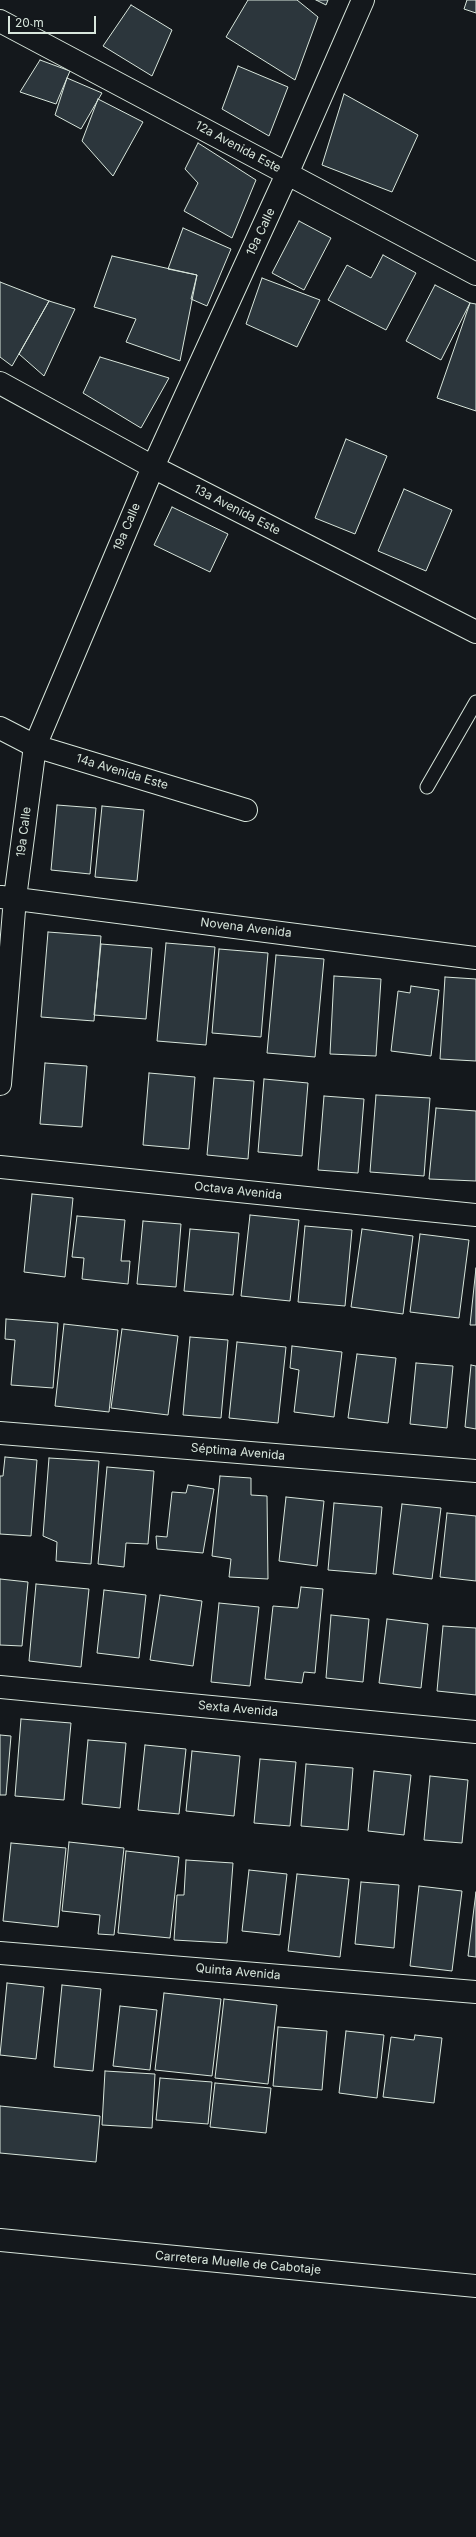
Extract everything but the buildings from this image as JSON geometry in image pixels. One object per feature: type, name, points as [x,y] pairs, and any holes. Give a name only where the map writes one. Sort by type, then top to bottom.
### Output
[{"type":"street","name":"19a Calle","points":[[0,1084],[8,898],[35,746],[153,467],[287,174],[363,0]]},
{"type":"street","name":"12a Avenida Este","points":[[0,21],[476,274]]},
{"type":"street","name":"13a Avenida Este","points":[[0,383],[153,467],[476,632]]},
{"type":"street","name":"14a Avenida Este","points":[[0,728],[35,746],[246,810]]},
{"type":"street","name":"Novena Avenida","points":[[8,898],[476,958]]},
{"type":"street","name":"Octava Avenida","points":[[0,1167],[476,1215]]},
{"type":"street","name":"Séptima Avenida","points":[[0,1433],[476,1471]]},
{"type":"street","name":"Sexta Avenida","points":[[0,1687],[476,1732]]},
{"type":"street","name":"Quinta Avenida","points":[[0,1952],[476,1992]]},
{"type":"street","name":"Carretera Muelle de Cabotaje","points":[[0,2240],[476,2286]]},
{"type":"lane","points":[[427,787],[476,702]]}]
